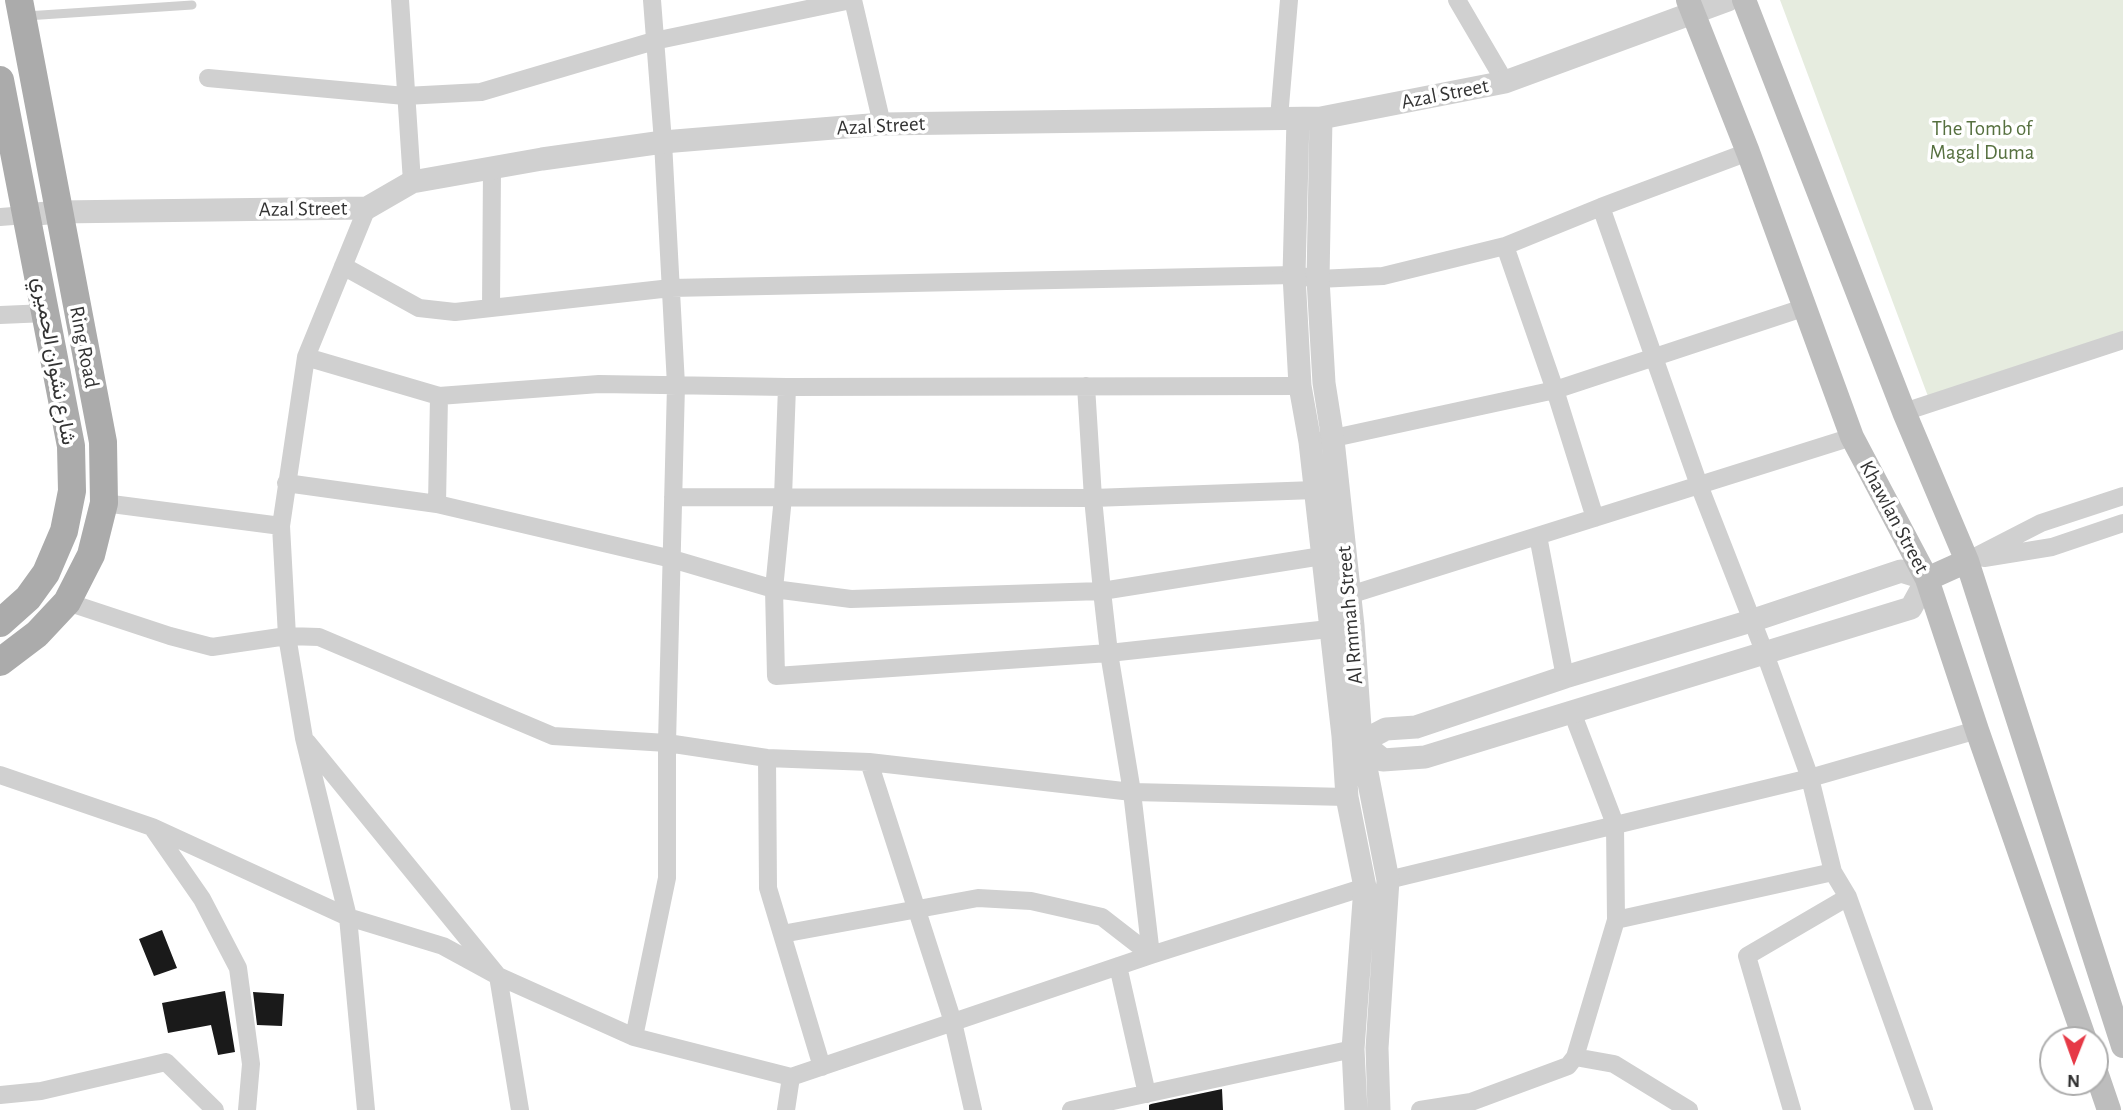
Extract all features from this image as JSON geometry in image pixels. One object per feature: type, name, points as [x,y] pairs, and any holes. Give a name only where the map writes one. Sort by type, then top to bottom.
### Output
[{"type":"main road","points":[[1744,0],[1904,412],[1967,561],[2123,1045]]},
{"type":"main road","name":"Khawlan Street","points":[[1690,7],[1748,152],[1852,437],[1927,579],[2080,1026]]},
{"type":"main road","name":"Ring Road","points":[[0,662],[37,634],[67,602],[91,555],[104,503],[103,442],[20,8]]},
{"type":"main road","name":"شارع نشوان الحميري","points":[[0,80],[13,216],[47,313],[71,446],[72,491],[64,531],[46,573],[28,598],[0,623]]},
{"type":"main road","points":[[1927,579],[1967,561]]},
{"type":"street","points":[[400,0],[412,182]]},
{"type":"street","points":[[634,1037],[667,878],[667,743],[676,385],[663,142],[652,0]]},
{"type":"street","points":[[208,78],[405,96],[481,92],[654,41],[852,0],[882,124]]},
{"type":"street","points":[[1288,119],[1289,0]]},
{"type":"street","points":[[1458,0],[1504,82]]},
{"type":"street","name":"Azal Street","points":[[13,216],[58,212],[367,208],[412,182],[492,168],[663,142],[882,124],[1321,118],[1504,82],[1690,7],[1728,0]]},
{"type":"street","name":"Al Rmmah Street","points":[[1321,118],[1318,279],[1324,383],[1333,440],[1349,595],[1352,739],[1347,797],[1364,887],[1353,1049],[1356,1110]]},
{"type":"street","name":"Al Rmmah Street","points":[[1288,119],[1300,386],[1310,442],[1329,629],[1352,739],[1388,880],[1377,1048],[1379,1110]]},
{"type":"street","points":[[343,266],[419,308],[455,313],[671,288],[1294,275],[1318,279],[1383,276],[1506,246],[1748,152]]},
{"type":"street","points":[[491,308],[492,168]]},
{"type":"street","points":[[1601,207],[1699,485],[1810,778],[1833,872],[1849,897],[1924,1110]]},
{"type":"street","points":[[366,1110],[348,917],[304,738],[287,636],[281,526],[306,357],[367,208]]},
{"type":"street","points":[[1506,246],[1595,518]]},
{"type":"street","points":[[1310,442],[1333,440],[1555,390],[1803,308]]},
{"type":"street","points":[[0,315],[47,313]]},
{"type":"street","points":[[1904,412],[2123,340]]},
{"type":"street","points":[[306,357],[439,396],[599,384],[786,387],[1300,386]]},
{"type":"street","points":[[1086,386],[1102,591],[1132,792],[1151,955]]},
{"type":"street","points":[[786,387],[783,497],[774,589],[776,676],[1110,653],[1329,629]]},
{"type":"street","points":[[437,504],[439,396]]},
{"type":"street","points":[[1326,603],[1852,437]]},
{"type":"street","points":[[286,483],[437,504],[672,559],[774,589],[851,599],[1102,591],[1322,556]]},
{"type":"street","points":[[673,497],[1093,498],[1315,490]]},
{"type":"street","points":[[1967,561],[2041,523],[2123,496]]},
{"type":"street","points":[[104,503],[281,526]]},
{"type":"street","points":[[1967,561],[2052,547],[2123,523]]},
{"type":"street","points":[[1538,536],[1565,677]]},
{"type":"street","points":[[1901,571],[1927,579],[1911,608],[1425,757],[1383,760],[1352,739],[1386,729],[1416,727],[1901,571]]},
{"type":"street","points":[[67,602],[212,647],[287,636],[319,637],[552,736],[667,743],[767,758],[869,762],[1132,792],[1347,797]]},
{"type":"street","points":[[1420,1110],[1471,1102],[1568,1066],[1575,1056],[1616,920],[1615,824],[1572,712]]},
{"type":"street","points":[[0,775],[152,827],[348,917],[443,946],[498,976],[634,1037],[790,1077],[1151,955],[1364,887],[1810,778],[1977,730]]},
{"type":"street","points":[[304,738],[498,976],[520,1110]]},
{"type":"street","points":[[767,758],[768,888],[822,1067]]},
{"type":"street","points":[[869,762],[953,1022],[973,1110]]},
{"type":"street","points":[[152,827],[202,899],[238,968],[251,1064],[247,1110]]},
{"type":"street","points":[[1616,920],[1833,872]]},
{"type":"street","points":[[1792,1110],[1747,957],[1849,897]]},
{"type":"street","points":[[782,934],[978,898],[1031,901],[1102,917],[1151,955]]},
{"type":"street","points":[[1118,966],[1147,1094]]},
{"type":"street","points":[[1072,1110],[1353,1049]]},
{"type":"street","points":[[1575,1056],[1614,1063],[1689,1110]]},
{"type":"street","points":[[0,1095],[41,1091],[166,1062],[215,1110]]},
{"type":"street","points":[[786,1110],[790,1077]]},
{"type":"street","points":[[2111,1110],[2123,1108]]},
{"type":"lane","points":[[20,8],[192,5]]},
{"type":"green space","name":"The Tomb of Magal Duma","points":[[1780,0],[2123,0],[2123,334],[1929,399]]},
{"type":"building","points":[[162,930],[177,968],[154,976],[139,939]]},
{"type":"building","points":[[225,991],[235,1052],[218,1055],[211,1025],[168,1033],[162,1003]]},
{"type":"building","points":[[253,992],[284,994],[282,1026],[257,1025]]},
{"type":"building","points":[[1222,1089],[1223,1110],[1149,1110],[1151,1104]]}]
